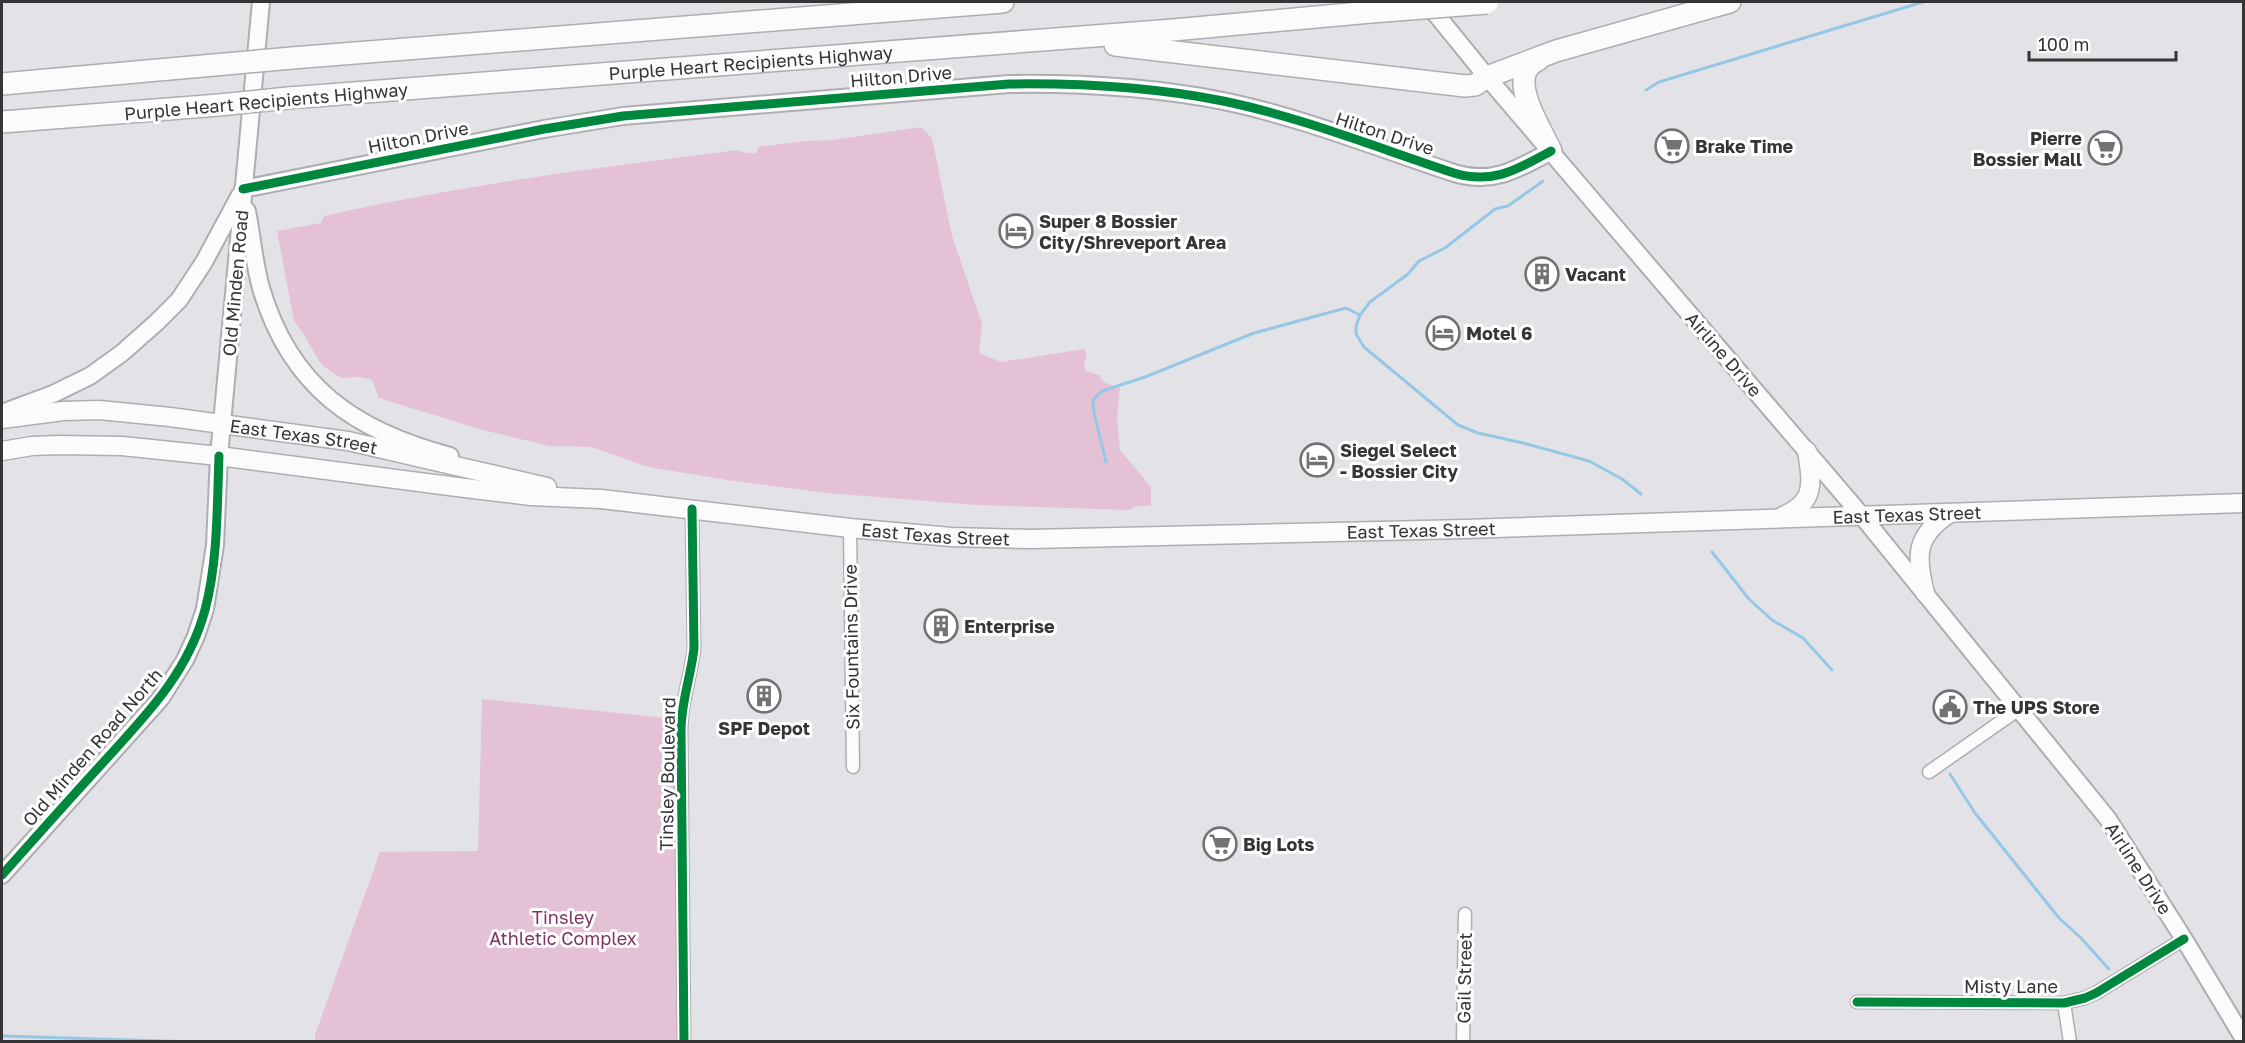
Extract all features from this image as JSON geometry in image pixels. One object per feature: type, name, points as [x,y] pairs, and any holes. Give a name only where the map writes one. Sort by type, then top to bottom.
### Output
[{"type":"highway","points":[[923,8],[966,2]]},
{"type":"highway","points":[[2,84],[292,58],[1003,2]]},
{"type":"highway","name":"Purple Heart Recipients Highway","points":[[2,122],[1173,30],[1494,2]]},
{"type":"highway","points":[[1012,42],[1136,46],[1466,86],[1475,85],[1487,77],[1556,51],[1730,2]]},
{"type":"highway","points":[[1551,151],[1525,94],[1522,77],[1528,65],[1556,51]]},
{"type":"main road","name":"Old Minden Road","points":[[219,456],[261,2]]},
{"type":"main road","name":"Airline Drive","points":[[1426,2],[1487,77],[1862,516],[2108,819],[2244,1039]]},
{"type":"main road","name":"Hilton Drive","points":[[243,189],[554,127],[623,116],[1009,84],[1069,84],[1140,88],[1224,102],[1291,119],[1474,177],[1499,176],[1520,168],[1551,151]]},
{"type":"main road","points":[[2,413],[53,394],[90,376],[122,353],[157,322],[179,300],[220,233],[243,189]]},
{"type":"main road","points":[[243,189],[261,286],[275,328],[287,349],[315,386],[344,411],[392,438],[545,487]]},
{"type":"main road","name":"East Texas Street","points":[[2,419],[63,411],[135,412],[348,441],[601,499]]},
{"type":"main road","name":"East Texas Street","points":[[2,451],[32,446],[132,447],[465,488],[601,499],[850,528],[951,537],[1083,539],[1457,530],[2244,503]]},
{"type":"main road","points":[[1779,518],[1798,509],[1809,495],[1807,451]]},
{"type":"main road","name":"Old Minden Road North","points":[[2,875],[161,698],[185,660],[205,609],[212,578],[219,456]]},
{"type":"main road","points":[[1924,593],[1919,564],[1920,544],[1933,526],[1950,513]]},
{"type":"street","name":"Tinsley Boulevard","points":[[684,1041],[681,731],[682,704],[693,664],[694,648],[693,509]]},
{"type":"street","name":"Six Fountains Drive","points":[[850,528],[853,766]]},
{"type":"street","points":[[1929,772],[2019,709]]},
{"type":"street","name":"Gail Street","points":[[1463,1041],[1465,914]]},
{"type":"street","name":"Misty Lane","points":[[1857,1002],[2064,1003],[2096,993],[2184,939]]},
{"type":"street","points":[[2064,1003],[2070,1041]]},
{"type":"green space","points":[[921,127],[932,138],[952,236],[982,324],[979,353],[1001,362],[1084,349],[1087,354],[1084,364],[1086,371],[1099,375],[1105,383],[1120,388],[1117,418],[1120,450],[1151,487],[1151,506],[1137,506],[1129,510],[976,505],[827,493],[648,467],[592,447],[549,446],[479,429],[379,398],[372,380],[359,377],[341,378],[323,366],[294,321],[277,231],[321,223],[324,216],[427,195],[531,178],[738,150],[745,153],[756,153],[759,147],[833,140]]},
{"type":"green space","name":"Tinsley Athletic Complex","points":[[482,699],[676,719],[679,1041],[315,1042],[315,1035],[380,852],[478,851]]},
{"type":"waterway","points":[[1646,90],[1659,82],[1923,2]]},
{"type":"waterway","points":[[1543,181],[1508,206],[1495,209],[1445,248],[1419,261],[1408,274],[1370,302],[1360,315],[1356,334],[1364,347],[1458,425],[1478,433],[1589,461],[1622,479],[1641,494]]},
{"type":"waterway","points":[[1106,462],[1093,400],[1102,391],[1145,377],[1254,333],[1346,308],[1360,315]]},
{"type":"waterway","points":[[1712,552],[1749,599],[1772,620],[1803,638],[1832,670]]},
{"type":"waterway","points":[[1950,774],[1975,813],[2059,918],[2109,969]]},
{"type":"waterway","points":[[2,1036],[196,1042]]},
{"type":"cycle path","points":[[243,189],[544,129],[623,116],[1009,84],[1116,87],[1170,92],[1223,101],[1281,115],[1468,176],[1481,177],[1505,173],[1551,151]]},
{"type":"cycle path","points":[[2,875],[147,713],[162,695],[187,655],[197,634],[209,591],[216,534],[219,456]]},
{"type":"cycle path","points":[[684,1042],[681,731],[694,648],[692,509]]},
{"type":"cycle path","points":[[1857,1002],[2064,1003],[2096,993],[2184,939]]},
{"type":"place","name":"Brake Time","points":[[1672,146]]},
{"type":"place","name":"Pierre Bossier Mall","points":[[2105,148]]},
{"type":"place","name":"Super 8 Bossier City/Shreveport Area","points":[[1016,231]]},
{"type":"place","name":"Vacant","points":[[1542,274]]},
{"type":"place","name":"Motel 6","points":[[1443,333]]},
{"type":"place","name":"Siegel Select - Bossier City","points":[[1317,460]]},
{"type":"place","name":"Enterprise","points":[[941,626]]},
{"type":"place","name":"SPF Depot","points":[[764,696]]},
{"type":"place","name":"The UPS Store","points":[[1950,707]]},
{"type":"place","name":"Big Lots","points":[[1220,844]]}]
